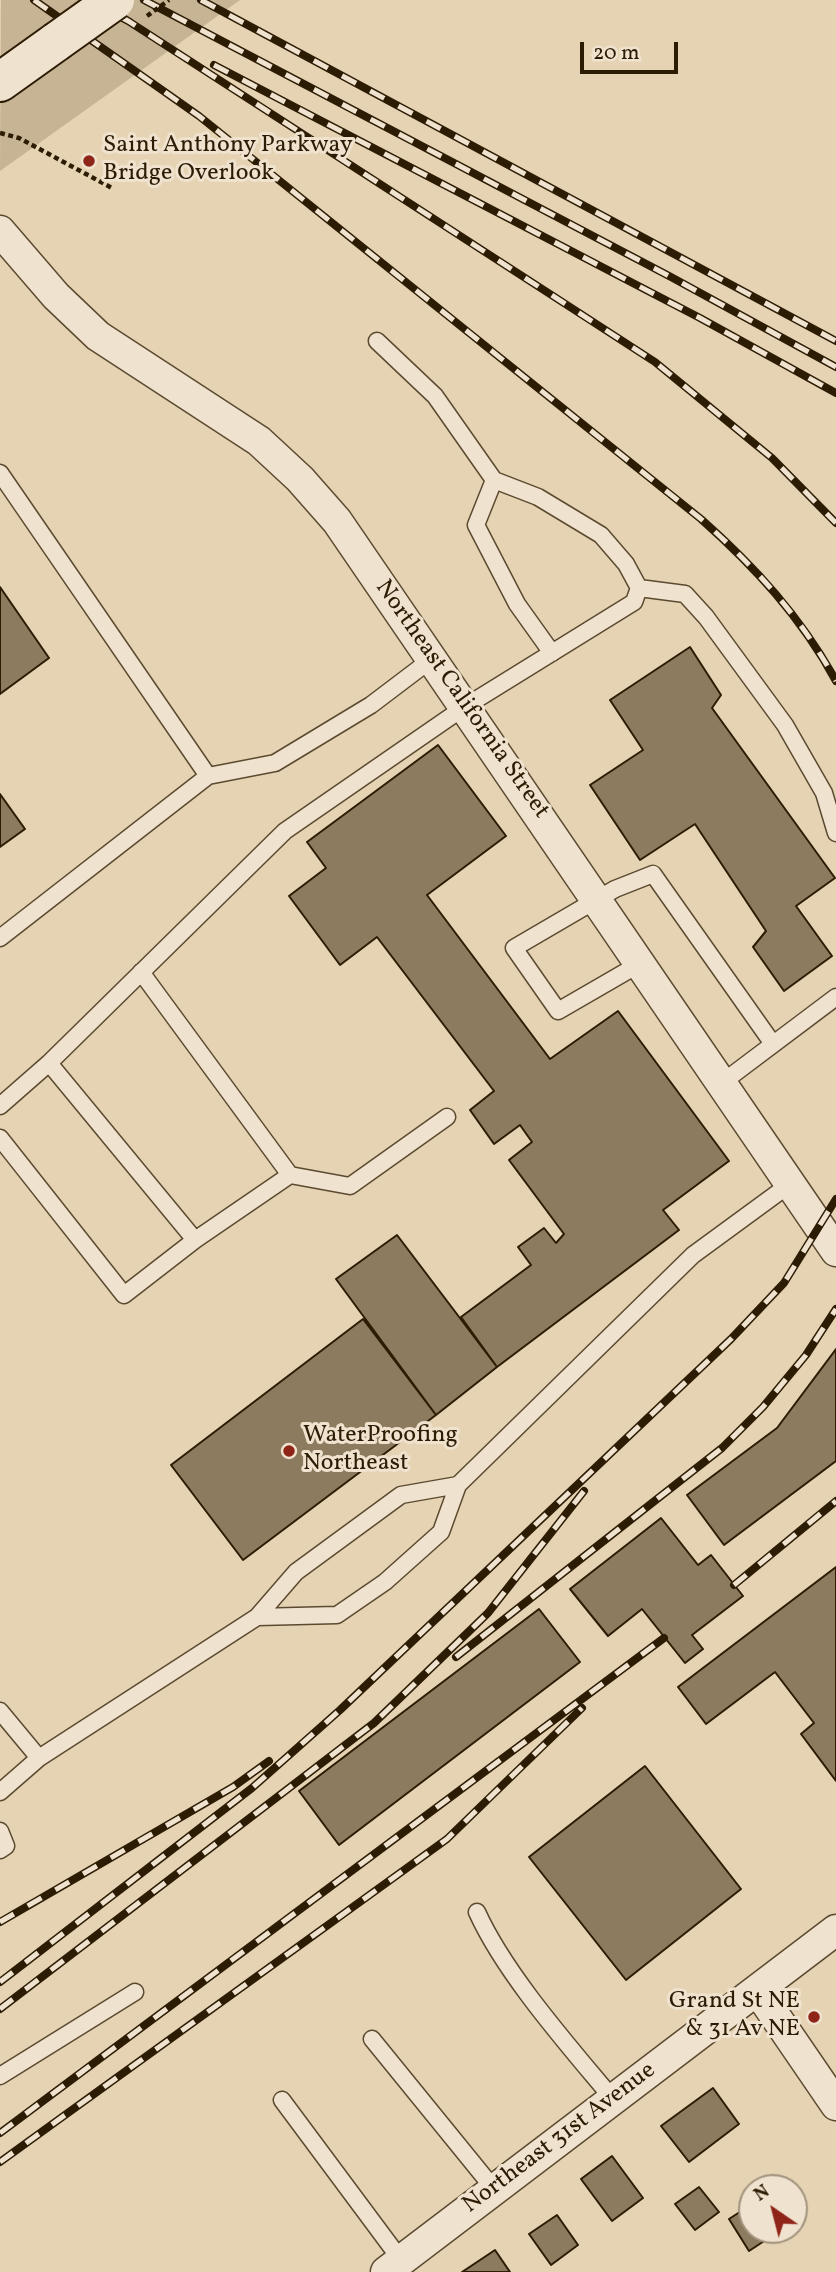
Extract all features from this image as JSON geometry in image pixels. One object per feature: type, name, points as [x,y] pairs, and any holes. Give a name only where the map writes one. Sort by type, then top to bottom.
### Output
[{"type":"street","points":[[0,82],[115,0]]},
{"type":"street","name":"Northeast California Street","points":[[0,230],[56,296],[98,336],[259,441],[300,479],[337,521],[598,899],[836,1251]]},
{"type":"street","name":"Northeast 31st Avenue","points":[[394,2266],[836,1930]]},
{"type":"street","points":[[758,1991],[836,2105]]},
{"type":"lane","points":[[0,1106],[48,1063],[285,831],[466,706],[634,602],[639,588],[626,564],[601,535],[538,497],[494,480],[435,396],[377,341]]},
{"type":"lane","points":[[0,473],[208,776]]},
{"type":"lane","points":[[494,480],[477,525],[517,604],[552,653]]},
{"type":"lane","points":[[639,588],[685,594],[706,617],[785,726],[824,793],[836,833]]},
{"type":"lane","points":[[0,938],[208,776],[275,763],[370,705],[433,658]]},
{"type":"lane","points":[[641,963],[558,1011],[514,948],[598,899],[653,874],[773,1044]]},
{"type":"lane","points":[[141,972],[290,1175],[350,1186],[447,1118]]},
{"type":"lane","points":[[723,1083],[836,996]]},
{"type":"lane","points":[[48,1063],[195,1240]]},
{"type":"lane","points":[[0,1138],[124,1295],[195,1240],[290,1175]]},
{"type":"lane","points":[[257,1617],[337,1615],[385,1582],[441,1532],[458,1485],[693,1255],[790,1184]]},
{"type":"lane","points":[[0,1792],[39,1758],[257,1617],[296,1572],[401,1494],[458,1485]]},
{"type":"lane","points":[[0,1711],[39,1758]]},
{"type":"lane","points":[[0,1831],[6,1846],[0,1850]]},
{"type":"lane","points":[[477,1912],[487,1934],[565,2042],[612,2098]]},
{"type":"lane","points":[[0,2076],[135,1992]]},
{"type":"lane","points":[[372,2039],[494,2189]]},
{"type":"lane","points":[[282,2100],[394,2266]]},
{"type":"path","points":[[0,132],[19,138],[112,188]]},
{"type":"shaded area","points":[[1,0],[240,0],[0,171]]},
{"type":"building","points":[[0,587],[49,658],[0,694]]},
{"type":"building","points":[[690,647],[721,695],[712,708],[835,878],[796,906],[832,956],[784,991],[753,947],[766,931],[695,824],[640,860],[590,785],[643,750],[610,700]]},
{"type":"building","points":[[438,745],[506,836],[427,895],[550,1059],[618,1011],[729,1161],[663,1210],[679,1230],[497,1367],[461,1317],[531,1265],[518,1247],[544,1228],[556,1243],[564,1234],[509,1160],[532,1142],[520,1125],[494,1144],[470,1110],[494,1091],[377,937],[340,965],[289,896],[326,868],[307,842]]},
{"type":"building","points":[[0,794],[25,829],[0,847]]},
{"type":"building","points":[[397,1235],[497,1367],[436,1415],[336,1279]]},
{"type":"building","name":"WaterProofing Northeast","points":[[363,1319],[436,1415],[243,1560],[171,1465]]},
{"type":"building","points":[[836,1349],[836,1461],[724,1545],[687,1495],[777,1428]]},
{"type":"building","points":[[661,1518],[698,1565],[711,1555],[743,1596],[692,1635],[703,1649],[685,1663],[642,1609],[608,1636],[570,1589]]},
{"type":"building","points":[[836,1567],[836,1781],[801,1734],[814,1723],[775,1672],[706,1724],[678,1687]]},
{"type":"building","points":[[539,1609],[580,1662],[339,1845],[299,1791]]},
{"type":"building","points":[[645,1766],[741,1889],[626,1980],[529,1857]]},
{"type":"building","points":[[713,2088],[739,2124],[689,2162],[661,2126]]},
{"type":"building","points":[[612,2156],[643,2198],[612,2221],[581,2179]]},
{"type":"building","points":[[699,2187],[719,2212],[695,2230],[675,2204]]},
{"type":"building","points":[[738,2213],[738,2233],[729,2219]]},
{"type":"building","points":[[557,2215],[578,2245],[551,2265],[529,2234]]},
{"type":"building","points":[[745,2244],[760,2244],[749,2251]]},
{"type":"building","points":[[495,2250],[510,2272],[462,2272]]},
{"type":"railway","points":[[34,0],[199,116],[701,519],[776,594],[808,635],[836,681]]},
{"type":"railway","points":[[89,0],[130,22]]},
{"type":"railway","points":[[144,0],[671,277],[836,367]]},
{"type":"railway","points":[[201,0],[836,341]]},
{"type":"railway","points":[[122,17],[655,362],[772,458],[836,523]]},
{"type":"railway","points":[[214,65],[700,318],[836,393]]},
{"type":"railway","points":[[0,1982],[252,1788],[340,1710],[731,1339],[784,1283],[836,1199]]},
{"type":"railway","points":[[456,1657],[722,1448],[763,1407],[806,1355],[836,1309]]},
{"type":"railway","points":[[0,2009],[374,1723],[488,1613],[584,1491]]},
{"type":"railway","points":[[734,1585],[836,1501]]},
{"type":"railway","points":[[0,2133],[664,1638]]},
{"type":"railway","points":[[0,2162],[447,1839],[582,1708]]},
{"type":"railway","points":[[0,1922],[233,1787],[269,1761]]},
{"type":"place","name":"Saint Anthony Parkway Bridge Overlook","points":[[89,161]]},
{"type":"place","name":"WaterProofing Northeast","points":[[289,1451]]},
{"type":"place","name":"Grand St NE & 31 Av NE","points":[[814,2017]]}]
